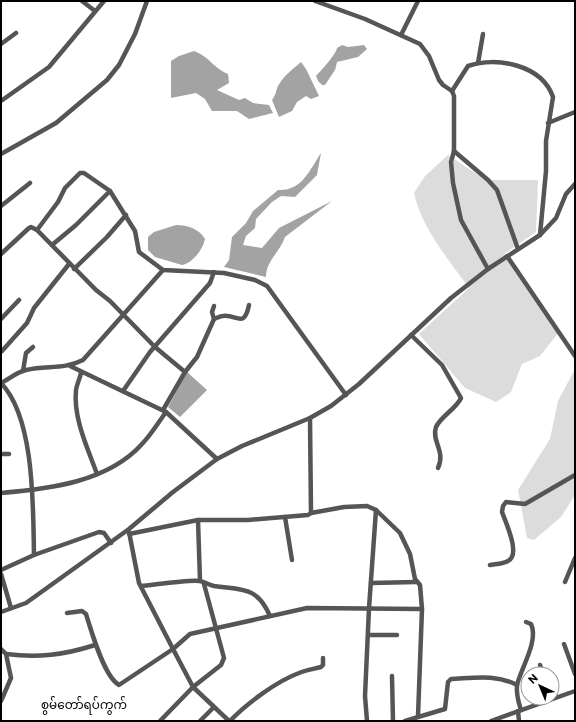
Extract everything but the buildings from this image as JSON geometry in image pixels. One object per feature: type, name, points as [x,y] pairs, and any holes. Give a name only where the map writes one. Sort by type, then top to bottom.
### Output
[{"type":"street","points":[[82,1],[95,11]]},
{"type":"street","points":[[2,99],[49,67],[104,1]]},
{"type":"street","points":[[1,154],[56,123],[107,80],[119,65],[135,34],[147,1]]},
{"type":"street","points":[[318,1],[401,35],[423,47],[429,56],[439,80],[443,86],[452,91],[454,96],[454,152],[451,162],[453,184],[461,220],[488,269]]},
{"type":"street","points":[[401,35],[418,1]]},
{"type":"street","points":[[1,44],[16,33]]},
{"type":"street","points":[[478,63],[483,34]]},
{"type":"street","points":[[452,91],[468,66],[486,61],[517,65],[532,73],[547,86],[553,97],[548,123],[540,235]]},
{"type":"street","points":[[548,123],[575,112]]},
{"type":"street","points":[[454,152],[488,180],[497,190],[518,249]]},
{"type":"street","points":[[37,230],[58,202],[65,188],[80,173],[84,173],[110,191],[135,230],[139,252],[163,270],[214,272],[255,280],[267,286],[346,395]]},
{"type":"street","points":[[1,206],[30,183]]},
{"type":"street","points":[[1,612],[26,603],[129,532],[173,492],[217,459],[242,446],[310,418],[346,395],[451,298],[488,269],[540,235],[556,218],[566,194],[575,184]]},
{"type":"street","points":[[52,245],[76,225],[110,191]]},
{"type":"street","points":[[74,269],[107,237],[126,215]]},
{"type":"street","points":[[1,254],[29,228],[31,227],[37,230],[74,269],[124,314],[155,347],[185,372]]},
{"type":"street","points":[[507,256],[575,356]]},
{"type":"street","points":[[2,351],[27,323],[34,308],[69,264]]},
{"type":"street","points":[[34,555],[33,490],[28,448],[24,432],[9,392],[1,383],[22,371],[48,367],[70,366],[83,360],[163,270]]},
{"type":"street","points":[[123,391],[129,380],[155,347],[210,284],[214,272]]},
{"type":"street","points":[[1,319],[19,300]]},
{"type":"street","points":[[214,320],[223,316],[237,319],[243,318],[247,314],[249,305]]},
{"type":"street","points":[[1,493],[52,488],[96,474],[124,460],[142,445],[164,411],[185,372],[197,357],[214,320],[212,312],[214,306]]},
{"type":"street","points":[[411,335],[442,365],[461,398],[436,427],[436,434],[442,456],[438,468]]},
{"type":"street","points":[[22,371],[26,353],[33,347]]},
{"type":"street","points":[[70,366],[164,411],[217,459]]},
{"type":"street","points":[[82,372],[76,389],[76,399],[81,426],[96,474]]},
{"type":"street","points":[[310,418],[310,513]]},
{"type":"street","points":[[1,454],[8,454]]},
{"type":"street","points":[[490,565],[508,562],[513,558],[515,551],[502,512],[502,506],[506,502],[525,504],[575,475]]},
{"type":"street","points":[[129,532],[198,520],[285,518],[308,515],[310,513],[344,507],[367,506],[376,510],[400,533],[410,554],[416,582],[420,585],[422,609],[418,716]]},
{"type":"street","points":[[367,721],[365,696],[369,635],[369,608],[376,510]]},
{"type":"street","points":[[285,518],[292,560]]},
{"type":"street","points":[[160,721],[194,687],[221,665],[224,658],[202,583],[198,520]]},
{"type":"street","points":[[1,570],[34,555],[101,531],[111,543]]},
{"type":"street","points":[[129,532],[136,571],[141,586],[173,649],[194,687],[230,721],[241,709],[264,693],[299,673],[321,667],[323,665],[323,658]]},
{"type":"street","points":[[565,582],[575,558]]},
{"type":"street","points":[[1,574],[10,608]]},
{"type":"street","points":[[371,583],[416,582]]},
{"type":"street","points":[[141,586],[202,583],[241,588],[248,590],[264,603],[270,616]]},
{"type":"street","points":[[67,613],[82,612],[86,614],[95,645],[113,680],[120,684],[173,649],[190,634],[307,608],[422,609]]},
{"type":"street","points":[[519,721],[517,684],[534,634],[531,624],[526,622]]},
{"type":"street","points":[[369,635],[397,635]]},
{"type":"street","points":[[564,644],[575,674]]},
{"type":"street","points":[[1,650],[6,654],[30,657],[48,656],[95,645]]},
{"type":"street","points":[[1,701],[11,678],[6,654]]},
{"type":"street","points":[[392,676],[393,721]]},
{"type":"street","points":[[405,721],[445,709],[448,682],[451,680],[494,677],[508,680],[517,684]]},
{"type":"street","points":[[560,696],[575,691]]},
{"type":"street","points":[[200,721],[214,706]]},
{"type":"street","points":[[491,721],[530,706]]},
{"type":"shaded area","points":[[342,45],[348,47],[364,45],[367,49],[358,57],[337,62],[335,70],[325,85],[322,85],[316,76],[337,48]]},
{"type":"shaded area","points":[[194,51],[204,56],[228,74],[229,83],[217,90],[239,100],[245,98],[253,103],[269,105],[273,113],[249,119],[237,111],[212,111],[205,99],[196,93],[171,98],[171,61],[179,56]]},
{"type":"shaded area","points":[[301,62],[319,96],[311,99],[306,96],[297,102],[292,111],[279,117],[272,100],[283,79]]},
{"type":"shaded area","points":[[321,153],[317,175],[295,197],[281,196],[272,202],[256,219],[255,228],[246,236],[243,245],[262,248],[279,228],[332,201],[285,237],[268,266],[266,277],[224,267],[229,260],[232,237],[246,223],[253,211],[278,190],[293,187],[304,179]]},
{"type":"shaded area","points":[[448,155],[486,180],[538,180],[536,232],[504,254],[559,332],[540,356],[522,364],[511,392],[496,402],[465,388],[419,334],[469,288],[429,231],[414,193],[425,176]]},
{"type":"shaded area","points":[[176,225],[193,228],[205,239],[202,247],[194,259],[182,265],[155,257],[148,250],[148,237],[154,232]]},
{"type":"shaded area","points":[[575,369],[575,495],[561,517],[534,540],[527,538],[518,490],[550,439],[558,401]]},
{"type":"shaded area","points":[[187,372],[207,390],[180,417],[168,407]]},
{"type":"district","name":"စွမ်တော်ရပ်ကွက်","points":[[84,705]]}]
